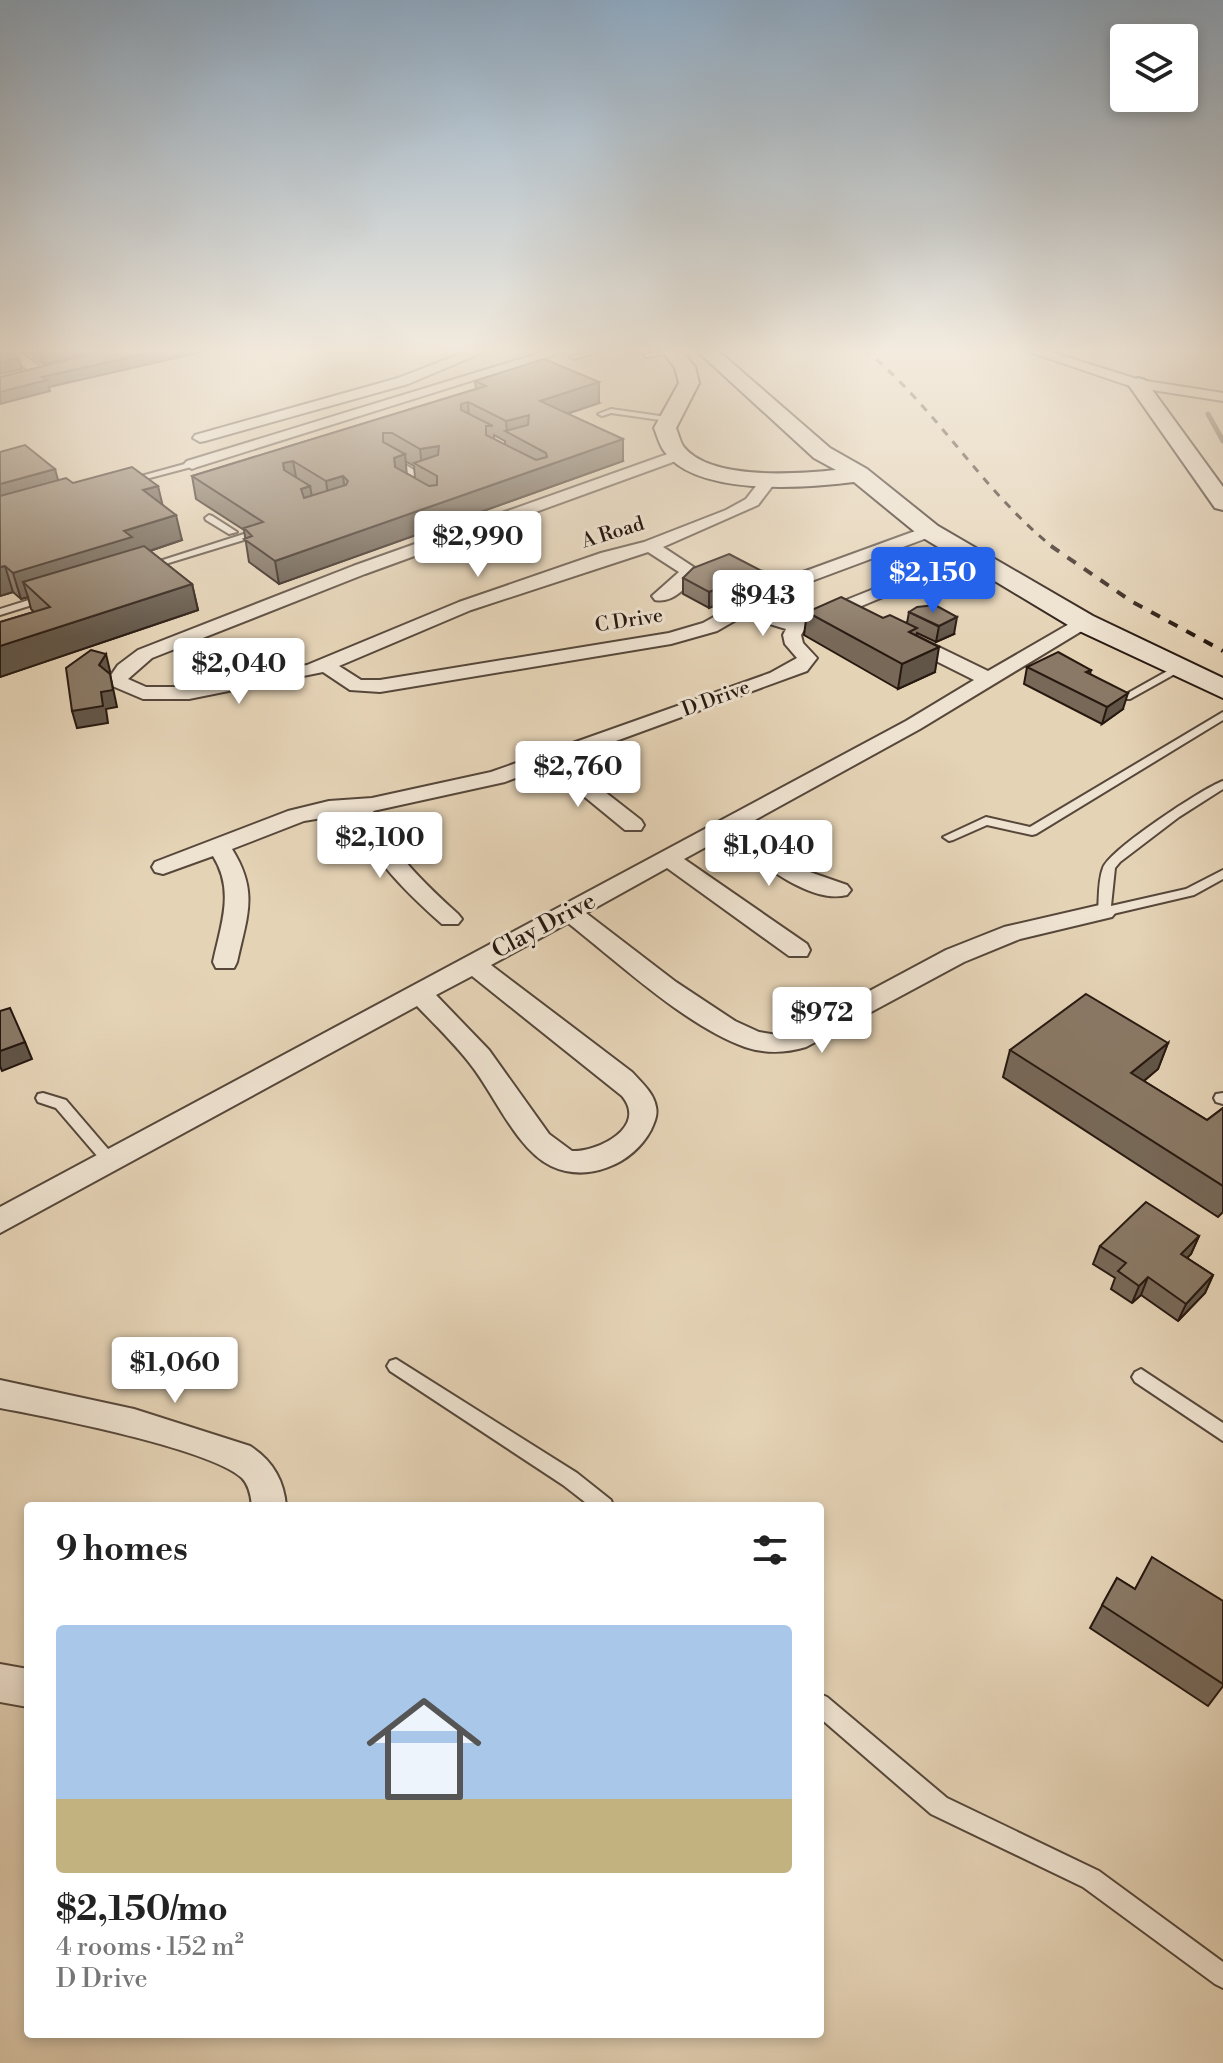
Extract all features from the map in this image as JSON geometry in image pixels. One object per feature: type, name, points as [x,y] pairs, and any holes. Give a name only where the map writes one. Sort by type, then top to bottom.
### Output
[{"type":"main road","points":[[668,445],[679,455],[717,472],[851,493],[897,506]]},
{"type":"main road","points":[[813,445],[859,474],[929,531],[970,557],[1083,622],[1223,689]]},
{"type":"main road","points":[[840,445],[849,453],[859,474]]},
{"type":"main road","points":[[1182,445],[1223,503]]},
{"type":"main road","points":[[781,481],[859,474]]},
{"type":"street","points":[[192,464],[256,445]]},
{"type":"street","name":"A Road","points":[[679,455],[372,565],[145,654],[125,669],[117,681],[143,693],[189,693],[312,670],[465,606],[650,546],[752,502],[781,481]]},
{"type":"street","name":"C Drive","points":[[324,664],[357,686],[380,686],[671,638],[710,627],[827,567],[929,531]]},
{"type":"street","points":[[650,546],[689,570],[683,581],[661,596]]},
{"type":"street","points":[[741,610],[797,626],[970,557]]},
{"type":"street","points":[[846,608],[990,680]]},
{"type":"street","name":"Clay Drive","points":[[0,1221],[1040,654],[1083,622]]},
{"type":"street","name":"D Drive","points":[[163,867],[296,816],[497,777],[800,667],[807,658],[794,644],[792,635],[797,626]]},
{"type":"street","points":[[549,758],[633,825]]},
{"type":"street","points":[[360,806],[384,851],[424,896],[450,919]]},
{"type":"street","points":[[727,826],[779,867],[813,886],[839,890]]},
{"type":"street","points":[[218,845],[234,868],[240,902],[225,962]]},
{"type":"street","points":[[668,858],[798,950]]},
{"type":"street","points":[[570,912],[667,988],[726,1027],[753,1040],[777,1044],[797,1041],[955,956],[1013,933],[1104,912]]},
{"type":"street","points":[[420,994],[486,1064],[528,1127],[558,1158],[577,1163],[597,1160],[617,1151],[638,1129],[643,1107],[637,1094],[622,1079],[473,964]]},
{"type":"street","points":[[0,1394],[186,1437],[252,1465],[269,1495],[269,1502]]},
{"type":"street","points":[[0,1683],[24,1687]]},
{"type":"lane","points":[[390,459],[416,478],[436,472]]},
{"type":"lane","points":[[118,484],[192,464]]},
{"type":"lane","points":[[209,518],[232,532]]},
{"type":"lane","points":[[137,570],[244,537]]},
{"type":"lane","points":[[0,612],[61,593]]},
{"type":"lane","points":[[1126,697],[1178,668]]},
{"type":"lane","points":[[949,837],[986,821],[1032,831],[1223,715]]},
{"type":"lane","points":[[1223,784],[1175,814],[1116,859],[1109,868],[1104,912],[1190,892],[1223,874]]},
{"type":"lane","points":[[43,1098],[61,1104],[109,1160]]},
{"type":"lane","points":[[396,1366],[570,1479],[599,1502]]},
{"type":"lane","points":[[1141,1377],[1223,1433]]},
{"type":"lane","points":[[824,1707],[939,1806],[1091,1879],[1223,1976]]},
{"type":"building","points":[[25,445],[55,469],[0,484],[0,452]]},
{"type":"building","points":[[292,445],[389,445],[405,454],[394,458],[395,467],[429,486],[437,485],[437,476],[414,463],[438,455],[439,446],[420,449],[413,445],[507,445],[536,460],[547,457],[546,453],[532,445],[605,445],[275,561],[244,539],[252,536],[244,528],[263,522],[192,476]],"holes":[[[293,461],[326,481],[343,476],[348,481],[346,485],[304,498],[301,489],[310,486],[284,470],[283,463]]]},
{"type":"building","points":[[132,467],[158,486],[143,490],[176,515],[124,531],[132,537],[13,573],[5,566],[0,567],[0,496],[66,478],[73,483]]},
{"type":"building","points":[[144,546],[192,584],[0,646],[0,622],[50,607],[23,582]]},
{"type":"building","points":[[729,554],[762,571],[709,592],[683,578],[693,568]]},
{"type":"building","points":[[841,597],[883,618],[890,615],[917,628],[909,632],[939,647],[902,664],[807,612]]},
{"type":"building","points":[[935,605],[957,617],[939,626],[909,612],[917,607]]},
{"type":"building","points":[[91,650],[106,654],[99,665],[110,674],[113,690],[101,692],[103,706],[72,711],[66,668]]},
{"type":"building","points":[[1058,652],[1091,670],[1086,672],[1128,693],[1107,707],[1027,667]]},
{"type":"building","points":[[1086,994],[1168,1043],[1131,1073],[1207,1120],[1223,1108],[1223,1186],[1010,1050]]},
{"type":"building","points":[[10,1008],[25,1042],[0,1051],[0,1011]]},
{"type":"building","points":[[1146,1202],[1199,1236],[1181,1254],[1213,1275],[1186,1304],[1148,1277],[1139,1286],[1118,1271],[1126,1263],[1100,1246]]},
{"type":"building","points":[[1152,1557],[1223,1601],[1223,1684],[1102,1605],[1117,1578],[1135,1589]]},
{"type":"railway","points":[[956,445],[1004,501],[1054,548]]},
{"type":"railway","points":[[1051,546],[1131,601],[1223,651]]}]
